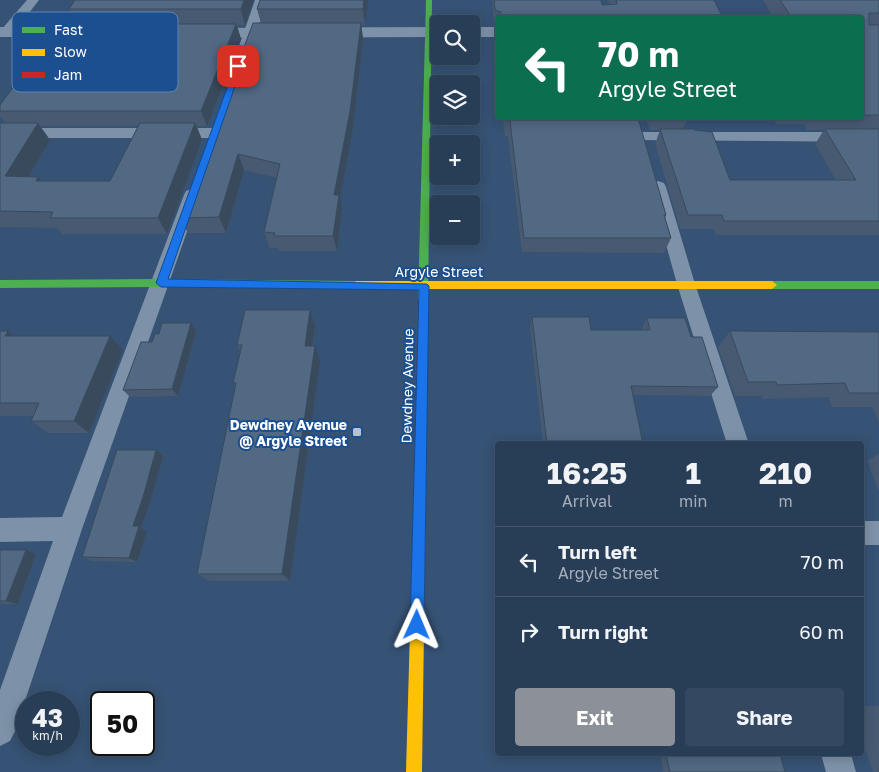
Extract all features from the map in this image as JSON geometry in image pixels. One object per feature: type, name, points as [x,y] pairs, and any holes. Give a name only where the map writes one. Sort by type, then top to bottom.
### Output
[{"type":"main road","name":"Dewdney Avenue","points":[[429,0],[431,15]]},
{"type":"main road","name":"Dewdney Avenue","points":[[414,772],[424,286],[433,65]]},
{"type":"main road","name":"Argyle Street","points":[[0,284],[161,283],[424,286],[879,285]]},
{"type":"street","points":[[183,33],[430,32]]},
{"type":"street","points":[[480,32],[495,32]]},
{"type":"lane","points":[[22,12],[33,0]]},
{"type":"lane","points":[[237,69],[261,0]]},
{"type":"lane","points":[[638,120],[648,155]]},
{"type":"lane","points":[[0,133],[214,133]]},
{"type":"lane","points":[[643,136],[879,137]]},
{"type":"lane","points":[[654,174],[686,284],[737,441]]},
{"type":"lane","points":[[0,732],[70,529],[197,180]]},
{"type":"lane","points":[[0,530],[70,529]]},
{"type":"lane","points":[[864,533],[879,534]]},
{"type":"lane","points":[[837,756],[841,772]]},
{"type":"building","points":[[75,0],[244,0],[241,9],[69,9]]},
{"type":"building","points":[[260,0],[364,0],[363,9],[257,9]]},
{"type":"building","points":[[494,0],[601,0],[602,5],[617,4],[616,0],[714,0],[722,15],[501,15],[501,12],[495,10]]},
{"type":"building","points":[[780,0],[879,0],[879,13],[869,13],[869,25],[879,25],[879,115],[864,115],[864,15],[790,15]]},
{"type":"building","points":[[253,23],[361,23],[350,111],[334,195],[339,195],[333,236],[274,236],[275,233],[264,232],[280,164],[238,154],[219,217],[180,218]]},
{"type":"building","points":[[178,24],[236,24],[201,111],[0,111],[0,105],[12,89],[12,92],[178,92]]},
{"type":"building","points":[[639,120],[671,238],[524,238],[510,121],[507,121]]},
{"type":"building","points":[[0,123],[38,123],[5,176],[38,177],[36,181],[110,181],[140,123],[195,123],[158,218],[50,218],[53,212],[0,211]]},
{"type":"building","points":[[660,129],[694,129],[712,132],[730,180],[856,180],[825,129],[879,129],[879,221],[724,221],[722,215],[688,215]]},
{"type":"building","points":[[245,310],[310,310],[305,346],[315,346],[282,574],[197,574],[236,383],[233,383],[242,345],[237,345]]},
{"type":"building","points":[[532,317],[589,317],[591,330],[650,330],[647,318],[685,318],[691,337],[702,337],[718,387],[631,386],[642,441],[547,441]]},
{"type":"building","points":[[162,323],[191,323],[172,389],[123,390],[141,342],[152,342],[155,334],[159,334]]},
{"type":"building","points":[[0,331],[8,331],[5,336],[110,336],[74,421],[31,421],[39,403],[0,403]]},
{"type":"building","points":[[730,331],[879,332],[879,393],[849,393],[845,383],[777,385],[776,382],[748,382]]},
{"type":"building","points":[[117,450],[156,450],[133,526],[139,526],[129,558],[82,557]]},
{"type":"building","points":[[0,550],[26,550],[6,601],[0,601]]},
{"type":"building","points":[[666,756],[781,756],[785,772],[670,772]]},
{"type":"traffic: fast","points":[[423,299],[429,0]]},
{"type":"traffic: fast","points":[[0,284],[356,285]]},
{"type":"traffic: fast","points":[[772,285],[879,285]]},
{"type":"traffic: slow","points":[[356,285],[772,285]]},
{"type":"traffic: slow","points":[[414,772],[420,487]]},
{"type":"traffic: jam","points":[[420,487],[423,299]]},
{"type":"place","name":"Dewdney Avenue @ Argyle Street","points":[[357,432]]},
{"type":"route","points":[[238,66],[161,283],[424,286],[417,625]]}]
